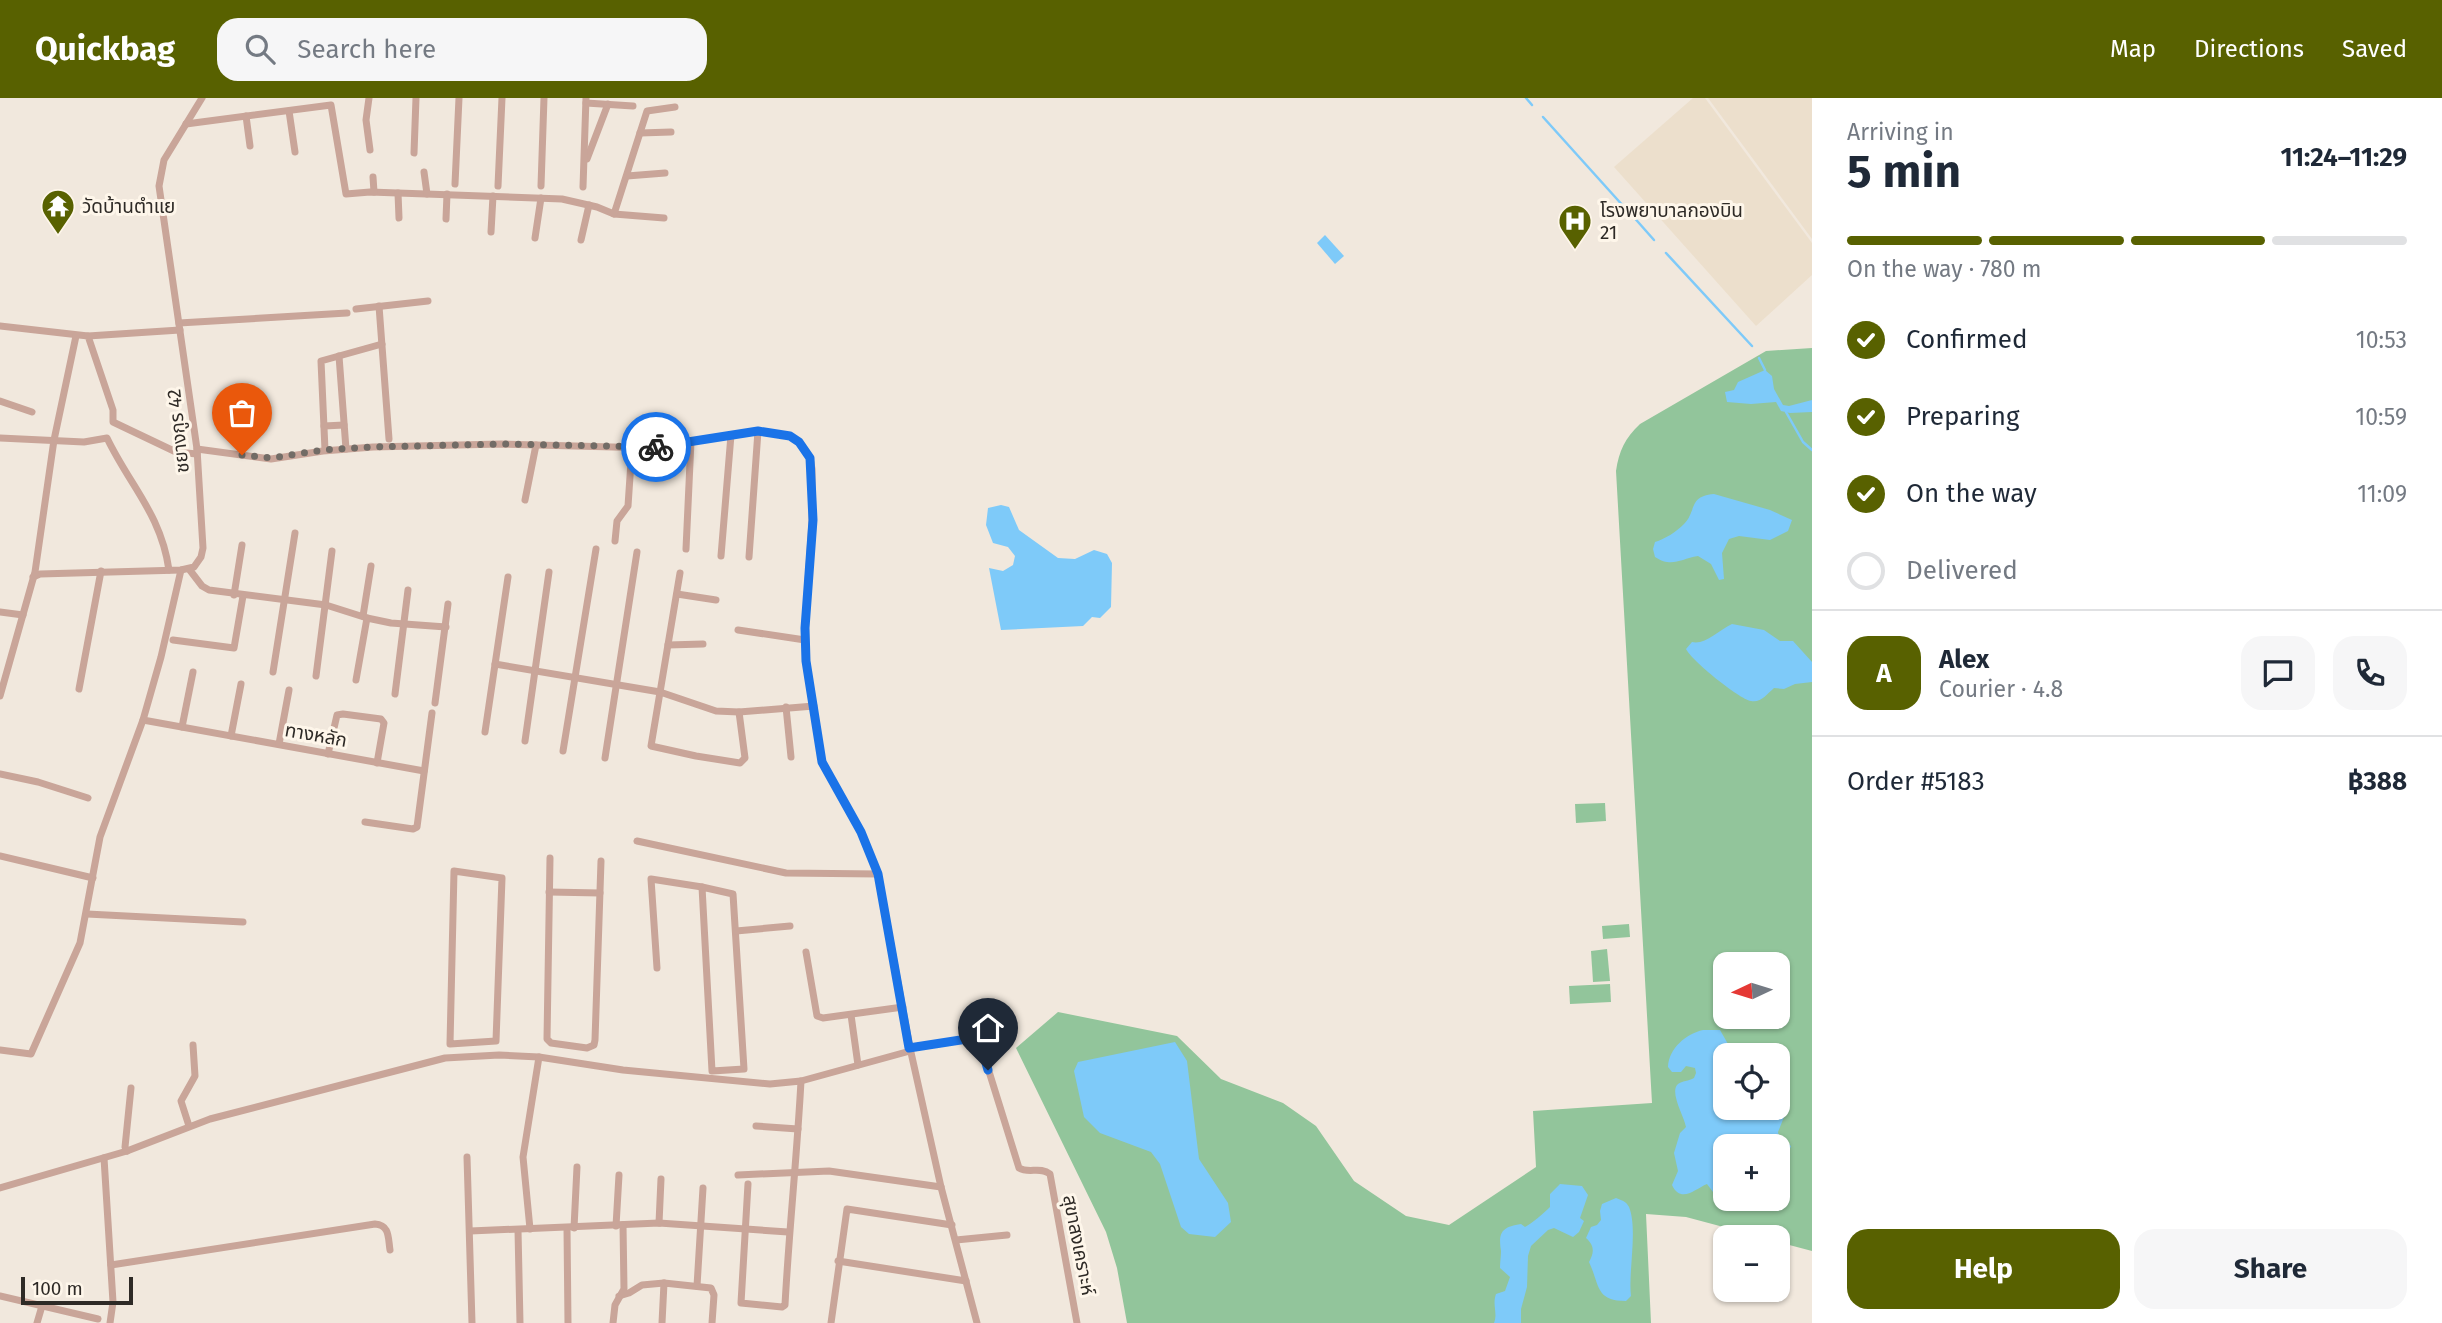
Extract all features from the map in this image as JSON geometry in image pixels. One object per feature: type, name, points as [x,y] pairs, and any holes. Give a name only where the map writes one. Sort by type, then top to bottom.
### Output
[{"type":"street","name":"ชยางกูร 42","points":[[0,1050],[31,1054],[74,960],[87,914],[106,818],[143,720],[185,569],[199,563],[203,548],[197,452],[159,186],[164,160],[202,98]]},
{"type":"street","points":[[369,98],[366,120],[370,150]]},
{"type":"street","points":[[414,153],[416,98]]},
{"type":"street","points":[[455,184],[459,98]]},
{"type":"street","points":[[498,186],[502,98]]},
{"type":"street","points":[[541,187],[544,98]]},
{"type":"street","points":[[583,187],[586,101],[633,106]]},
{"type":"street","points":[[584,167],[608,104]]},
{"type":"street","points":[[186,124],[331,105],[346,194],[374,192],[562,199],[614,214],[664,218]]},
{"type":"street","points":[[614,214],[648,111],[675,107]]},
{"type":"street","points":[[289,111],[295,152]]},
{"type":"street","points":[[246,116],[250,146]]},
{"type":"street","points":[[640,133],[671,132]]},
{"type":"street","points":[[424,172],[427,194]]},
{"type":"street","points":[[627,176],[665,173]]},
{"type":"street","points":[[373,177],[374,192]]},
{"type":"street","points":[[398,193],[398,218]]},
{"type":"street","points":[[446,219],[447,194]]},
{"type":"street","points":[[491,232],[493,196]]},
{"type":"street","points":[[535,238],[541,198]]},
{"type":"street","points":[[581,240],[589,205]]},
{"type":"street","points":[[356,309],[428,301]]},
{"type":"street","points":[[380,306],[389,439]]},
{"type":"street","points":[[0,326],[88,336],[347,313]]},
{"type":"street","points":[[0,696],[33,577],[54,440],[76,336]]},
{"type":"street","points":[[88,336],[113,410],[113,422],[176,452],[266,458],[325,450],[501,444],[651,448],[758,431],[790,436],[799,442],[810,458],[813,520],[805,640],[822,762],[861,832],[878,874],[910,1050],[941,1187],[977,1323]]},
{"type":"street","points":[[325,450],[321,361],[382,344]]},
{"type":"street","points":[[339,356],[345,449]]},
{"type":"street","points":[[0,401],[32,412]]},
{"type":"street","points":[[324,426],[344,425]]},
{"type":"street","points":[[749,557],[758,431]]},
{"type":"street","points":[[722,556],[731,435]]},
{"type":"street","points":[[0,438],[84,442],[107,438],[159,528],[166,546],[169,570]]},
{"type":"street","points":[[686,549],[691,441]]},
{"type":"street","points":[[525,500],[536,445]]},
{"type":"street","points":[[615,541],[617,521],[628,506],[632,447]]},
{"type":"street","points":[[273,672],[295,533]]},
{"type":"street","points":[[234,595],[242,545]]},
{"type":"street","points":[[563,751],[596,549]]},
{"type":"street","points":[[316,676],[332,551]]},
{"type":"street","points":[[605,758],[638,552]]},
{"type":"street","points":[[356,680],[371,566]]},
{"type":"street","points":[[33,577],[40,574],[185,569],[209,590],[326,605],[391,623],[446,627]]},
{"type":"street","points":[[79,689],[101,572]]},
{"type":"street","points":[[525,741],[549,572]]},
{"type":"street","points":[[680,573],[651,746],[740,763],[746,758],[739,712]]},
{"type":"street","points":[[485,732],[508,577]]},
{"type":"street","points":[[395,694],[408,590]]},
{"type":"street","points":[[677,594],[716,600]]},
{"type":"street","points":[[173,640],[234,648],[243,596]]},
{"type":"street","points":[[435,702],[448,604]]},
{"type":"street","points":[[0,612],[23,615]]},
{"type":"street","points":[[738,631],[805,640]]},
{"type":"street","points":[[668,645],[703,644]]},
{"type":"street","points":[[495,664],[660,692],[716,711],[739,712],[814,706]]},
{"type":"street","points":[[183,727],[193,672]]},
{"type":"street","points":[[231,736],[241,684]]},
{"type":"street","points":[[279,744],[289,690]]},
{"type":"street","points":[[786,707],[791,757]]},
{"type":"street","points":[[365,822],[415,828],[432,713]]},
{"type":"street","points":[[328,754],[337,715],[380,719],[384,723],[377,763]]},
{"type":"street","name":"ทางหลัก","points":[[143,720],[424,771]]},
{"type":"street","points":[[0,774],[88,797]]},
{"type":"street","points":[[637,841],[786,873],[878,874]]},
{"type":"street","points":[[0,856],[93,878]]},
{"type":"street","points":[[550,858],[547,1039],[551,1043],[587,1048],[594,1045],[595,1040],[601,860]]},
{"type":"street","points":[[454,871],[502,878],[496,1041],[473,1042],[450,1044],[454,871]]},
{"type":"street","points":[[657,968],[651,879],[702,887],[733,894],[744,1069],[712,1071],[702,887]]},
{"type":"street","points":[[550,892],[600,893]]},
{"type":"street","points":[[87,914],[243,922]]},
{"type":"street","points":[[736,931],[790,926]]},
{"type":"street","points":[[806,952],[817,1016],[823,1018],[903,1007]]},
{"type":"street","points":[[851,1015],[858,1065]]},
{"type":"street","name":"สุขาสงเคราะห์","points":[[910,1050],[967,1039],[982,1049],[1019,1168],[1026,1171],[1041,1169],[1050,1174],[1077,1323]]},
{"type":"street","points":[[473,1042],[474,1056]]},
{"type":"street","points":[[189,1126],[181,1101],[195,1076],[193,1045]]},
{"type":"street","points":[[573,1062],[574,1046]]},
{"type":"street","points":[[0,1188],[127,1151],[210,1119],[445,1058],[539,1057],[623,1070],[770,1084],[801,1081],[910,1050]]},
{"type":"street","points":[[530,1229],[523,1157],[539,1057]]},
{"type":"street","points":[[731,1069],[732,1082]]},
{"type":"street","points":[[748,1184],[741,1303],[778,1308],[785,1305],[801,1081]]},
{"type":"street","points":[[127,1151],[125,1147],[131,1088]]},
{"type":"street","points":[[756,1126],[798,1129]]},
{"type":"street","points":[[467,1157],[472,1323]]},
{"type":"street","points":[[104,1158],[113,1302],[110,1323]]},
{"type":"street","points":[[568,1323],[571,1228],[577,1167]]},
{"type":"street","points":[[738,1175],[829,1171],[941,1187]]},
{"type":"street","points":[[613,1323],[615,1306],[624,1289],[619,1175]]},
{"type":"street","points":[[659,1223],[661,1179]]},
{"type":"street","points":[[697,1286],[703,1188]]},
{"type":"street","points":[[831,1323],[847,1209],[952,1225]]},
{"type":"street","points":[[470,1231],[659,1223],[789,1232]]},
{"type":"street","points":[[111,1265],[376,1224],[387,1228],[390,1250]]},
{"type":"street","points":[[518,1230],[520,1323]]},
{"type":"street","points":[[956,1240],[1007,1235]]},
{"type":"street","points":[[838,1261],[966,1281]]},
{"type":"street","points":[[619,1296],[642,1285],[664,1283],[711,1288],[712,1323]]},
{"type":"street","points":[[662,1323],[664,1283]]},
{"type":"street","points":[[0,1296],[98,1319]]},
{"type":"street","points":[[37,1323],[42,1306]]},
{"type":"shaded area","points":[[1693,98],[1705,98],[1812,243],[1812,275],[1756,326],[1614,167]]},
{"type":"shaded area","points":[[1708,98],[1812,98],[1812,239]]},
{"type":"green space","points":[[1812,348],[1812,1251],[1790,1245],[1790,1225],[1716,1225],[1686,1217],[1646,1214],[1651,1323],[1127,1323],[1117,1268],[1106,1232],[1016,1048],[1058,1012],[1177,1036],[1221,1079],[1283,1103],[1316,1126],[1354,1181],[1406,1216],[1449,1225],[1536,1167],[1533,1111],[1652,1103],[1616,471],[1624,445],[1640,424],[1766,351]]},
{"type":"green space","points":[[1605,803],[1606,821],[1576,823],[1575,804]]},
{"type":"green space","points":[[1629,924],[1630,937],[1603,939],[1602,926]]},
{"type":"green space","points":[[1607,949],[1610,981],[1593,982],[1591,951]]},
{"type":"green space","points":[[1610,984],[1611,1002],[1570,1004],[1569,986]]},
{"type":"water","points":[[1325,235],[1344,256],[1335,264],[1317,243]]},
{"type":"water","points":[[1765,370],[1772,376],[1774,389],[1783,405],[1812,400],[1812,412],[1781,411],[1776,402],[1727,402],[1725,392],[1734,390],[1738,382]]},
{"type":"water","points":[[1714,494],[1770,510],[1792,520],[1788,531],[1770,540],[1739,536],[1729,539],[1722,553],[1724,579],[1719,580],[1711,564],[1698,556],[1676,562],[1666,562],[1655,557],[1655,542],[1684,524],[1700,498]]},
{"type":"water","points":[[1001,505],[1009,507],[1019,530],[1058,558],[1075,559],[1094,550],[1107,554],[1112,563],[1111,607],[1100,618],[1092,617],[1083,626],[1001,630],[989,568],[1003,571],[1013,565],[1015,556],[1008,547],[993,543],[986,525],[988,508]]},
{"type":"water","points":[[1732,624],[1764,630],[1780,641],[1793,641],[1812,662],[1812,682],[1795,684],[1784,689],[1774,688],[1758,701],[1745,699],[1726,687],[1686,649],[1692,642],[1707,639]]},
{"type":"water","points":[[1703,1030],[1720,1030],[1727,1043],[1713,1043],[1713,1120],[1783,1120],[1778,1134],[1713,1134],[1713,1192],[1707,1184],[1693,1192],[1680,1194],[1672,1185],[1678,1171],[1674,1153],[1680,1133],[1686,1127],[1675,1093],[1678,1084],[1694,1078],[1696,1073],[1695,1068],[1686,1066],[1681,1072],[1672,1072],[1668,1067],[1675,1048],[1690,1035]]},
{"type":"water","points":[[1175,1042],[1187,1061],[1199,1159],[1228,1203],[1231,1222],[1215,1237],[1189,1234],[1181,1227],[1160,1164],[1151,1152],[1100,1133],[1084,1117],[1074,1071],[1078,1062]]},
{"type":"water","points":[[1560,1184],[1582,1186],[1588,1195],[1580,1218],[1584,1221],[1579,1232],[1573,1237],[1554,1228],[1548,1230],[1531,1246],[1521,1323],[1494,1323],[1496,1294],[1505,1291],[1510,1277],[1500,1268],[1501,1235],[1509,1227],[1521,1224],[1525,1227],[1541,1215],[1550,1207],[1550,1194]]},
{"type":"water","points":[[1616,1198],[1625,1202],[1632,1216],[1631,1296],[1626,1301],[1609,1298],[1600,1290],[1589,1262],[1593,1253],[1592,1247],[1586,1238],[1591,1227],[1601,1220],[1602,1204]]},
{"type":"waterway","points":[[1526,98],[1532,105]]},
{"type":"waterway","points":[[1543,117],[1625,208]]},
{"type":"waterway","points":[[1631,214],[1654,240]]},
{"type":"waterway","points":[[1666,253],[1752,346]]},
{"type":"waterway","points":[[1759,358],[1765,370]]},
{"type":"waterway","points":[[1786,412],[1803,442],[1812,450]]},
{"type":"way so far","points":[[242,455],[271,458],[323,450],[501,444],[656,447]]},
{"type":"place","name":"วัดบ้านตำแย","points":[[58,236]]},
{"type":"place","name":"โรงพยาบาลกองบิน 21","points":[[1575,251]]},
{"type":"route","points":[[656,447],[758,431],[790,436],[799,442],[810,458],[813,520],[805,628],[806,661],[822,762],[861,832],[878,874],[909,1048],[967,1039],[982,1049],[988,1070]]}]
